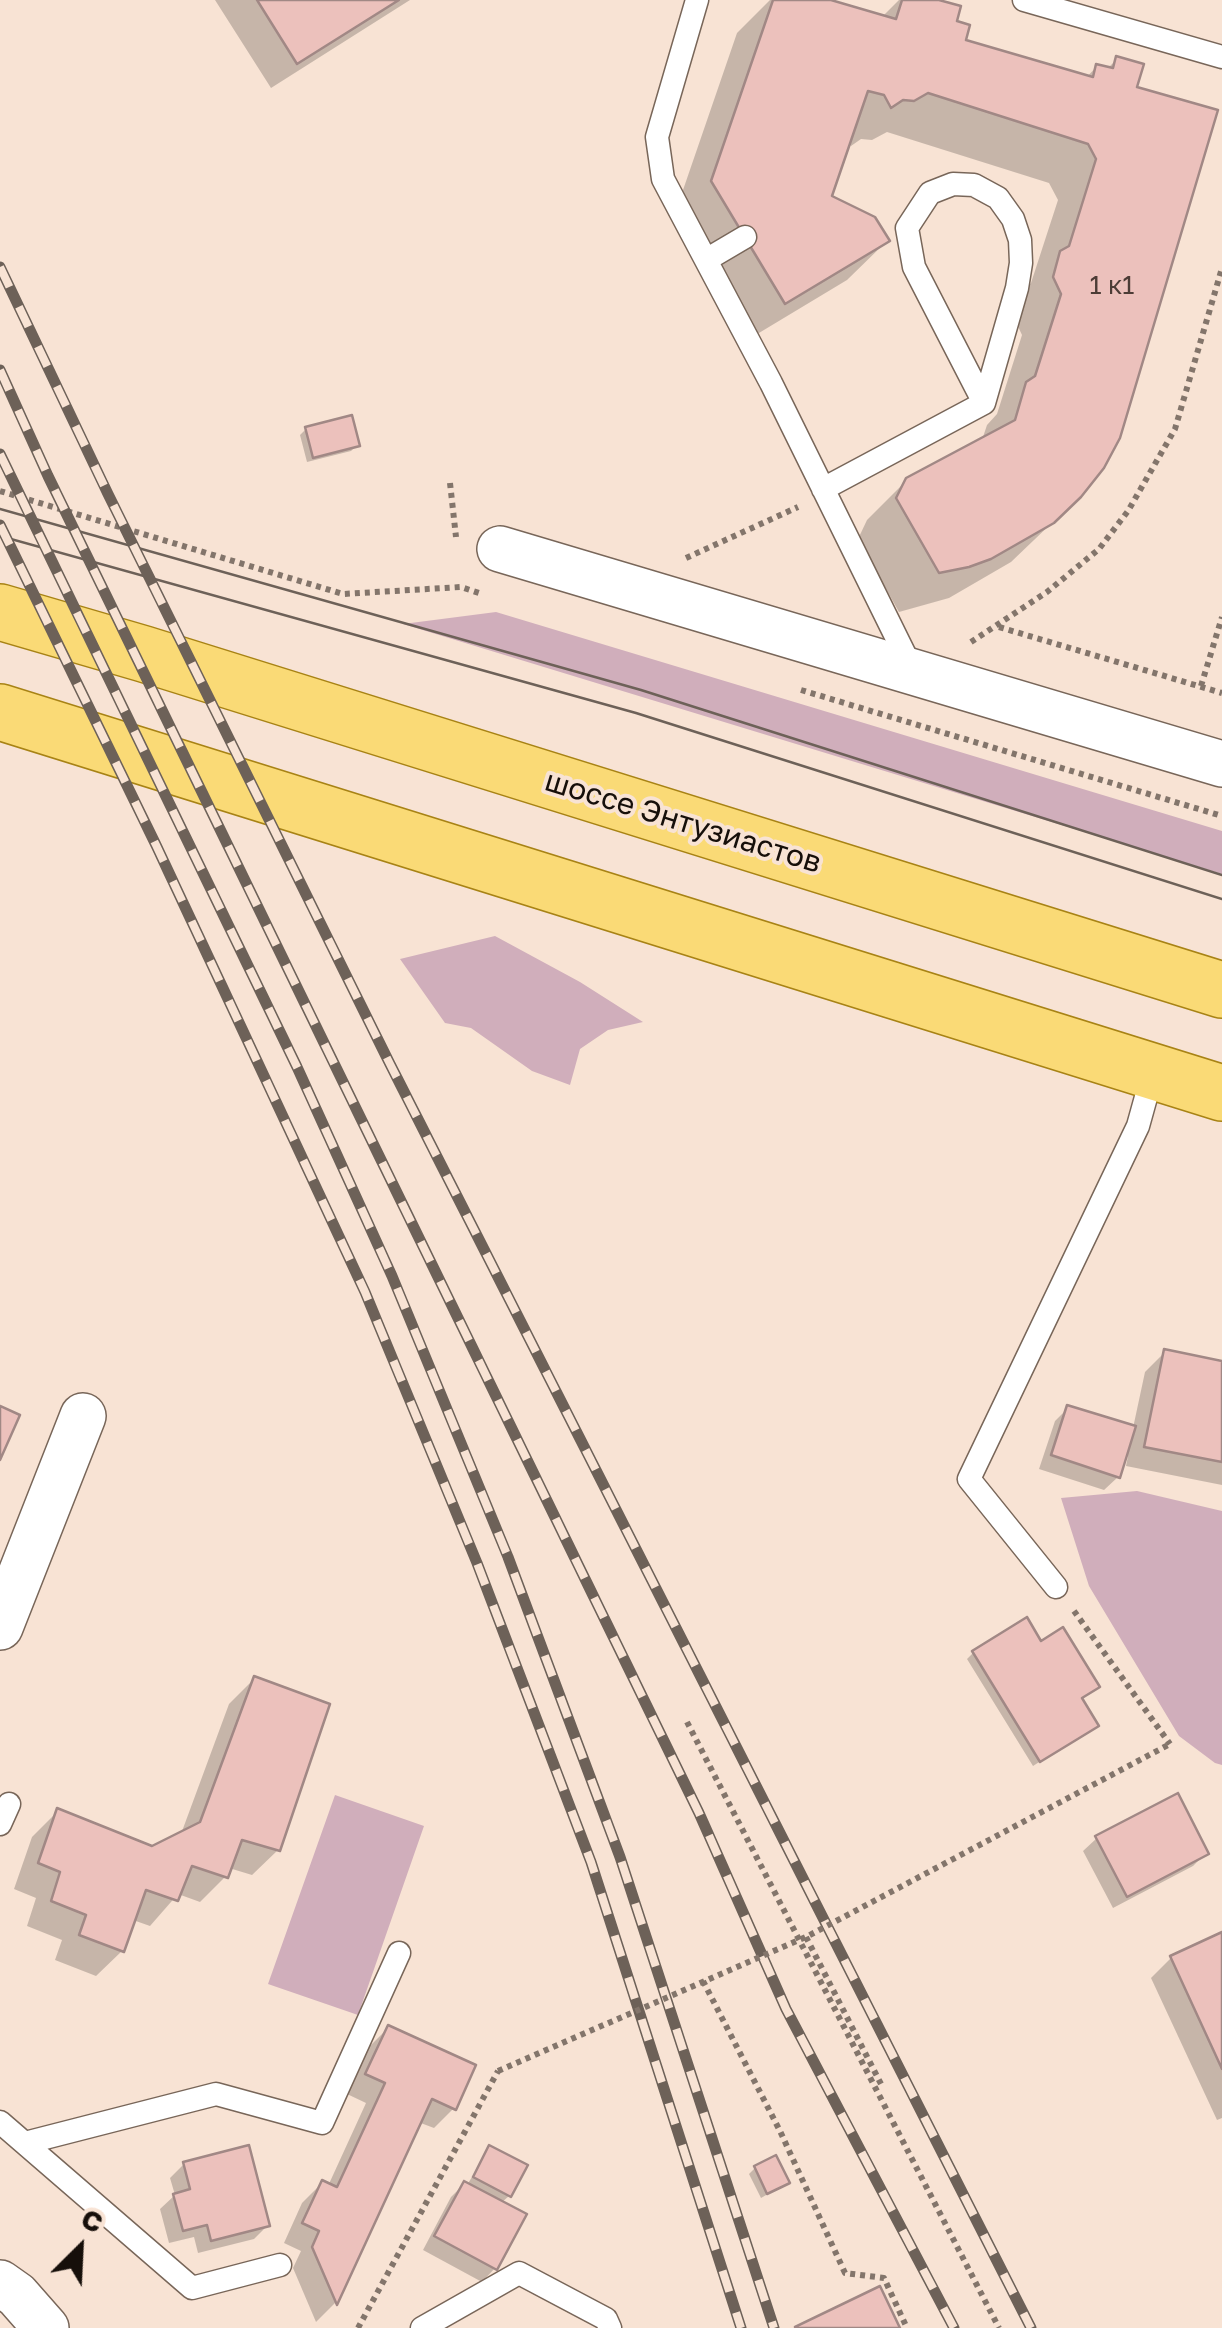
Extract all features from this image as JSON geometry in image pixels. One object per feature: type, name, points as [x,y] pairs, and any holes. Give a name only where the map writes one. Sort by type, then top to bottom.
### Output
[{"type":"main road","name":"шоссе Энтузиастов","points":[[0,612],[1222,990]]},
{"type":"main road","points":[[0,712],[1222,1093]]},
{"type":"street","points":[[500,549],[1222,764]]},
{"type":"street","points":[[0,1627],[83,1416]]},
{"type":"street","points":[[0,2283],[17,2295],[46,2328]]},
{"type":"lane","points":[[697,0],[662,113],[658,156],[663,179],[914,672]]},
{"type":"lane","points":[[1024,0],[1222,57]]},
{"type":"lane","points":[[824,492],[984,403],[1016,288],[1020,240],[1013,219],[998,198],[974,185],[953,184],[930,192],[907,228],[914,268],[984,403]]},
{"type":"lane","points":[[706,260],[745,237]]},
{"type":"lane","points":[[1056,1586],[969,1479],[1138,1126],[1154,1072]]},
{"type":"lane","points":[[25,2143],[216,2094],[322,2122],[400,1953]]},
{"type":"lane","points":[[0,2122],[192,2288],[280,2265]]},
{"type":"lane","points":[[422,2328],[519,2273],[606,2319],[610,2328]]},
{"type":"path","points":[[914,672],[998,626],[1099,549],[1149,478],[1175,430],[1222,268]]},
{"type":"path","points":[[0,491],[342,594],[461,586],[490,596]]},
{"type":"path","points":[[640,591],[657,573],[824,492]]},
{"type":"path","points":[[1201,686],[1222,617]]},
{"type":"path","points":[[998,626],[1222,693]]},
{"type":"path","points":[[793,687],[1222,816]]},
{"type":"path","points":[[358,2328],[498,2071],[806,1937],[1170,1744],[1056,1586]]},
{"type":"path","points":[[688,1722],[998,2328]]},
{"type":"path","points":[[806,1937],[881,2084]]},
{"type":"path","points":[[703,1981],[780,2131],[845,2273],[884,2278],[907,2328]]},
{"type":"shaded area","points":[[496,612],[1222,831],[1222,874],[403,624]]},
{"type":"shaded area","points":[[495,936],[643,1022],[608,1030],[580,1049],[570,1085],[532,1071],[471,1028],[445,1023],[400,959]]},
{"type":"shaded area","points":[[1137,1491],[1222,1511],[1222,1765],[1179,1736],[1089,1586],[1061,1498]]},
{"type":"shaded area","points":[[335,1795],[424,1826],[358,2015],[268,1984]]},
{"type":"building","points":[[257,0],[399,0],[297,64]]},
{"type":"building","points":[[773,0],[831,0],[896,19],[902,0],[939,0],[961,6],[957,21],[970,25],[966,40],[1093,77],[1096,64],[1113,68],[1116,56],[1144,64],[1137,87],[1218,110],[1120,438],[1104,468],[1054,523],[991,559],[939,573],[896,498],[906,478],[1015,420],[1026,382],[1035,376],[1061,294],[1053,277],[1060,251],[1069,246],[1096,159],[1088,144],[928,93],[891,108],[884,95],[868,91],[832,196],[875,217],[890,241],[785,304],[711,181]]},
{"type":"building","points":[[352,415],[360,446],[313,458],[305,427]]},
{"type":"building","points":[[1164,1349],[1222,1361],[1222,1462],[1144,1447]]},
{"type":"building","points":[[1067,1405],[1136,1426],[1120,1478],[1051,1455]]},
{"type":"building","points":[[0,1406],[20,1415],[0,1460]]},
{"type":"building","points":[[1027,1617],[1041,1641],[1063,1627],[1100,1687],[1082,1698],[1099,1726],[1040,1762],[972,1651]]},
{"type":"building","points":[[254,1676],[330,1704],[280,1851],[242,1840],[228,1878],[192,1866],[178,1901],[146,1890],[124,1952],[79,1935],[86,1915],[51,1901],[60,1872],[38,1863],[57,1808],[152,1846],[200,1822]]},
{"type":"building","points":[[1178,1793],[1209,1854],[1127,1897],[1095,1836]]},
{"type":"building","points":[[1222,1932],[1222,2069],[1170,1956]]},
{"type":"building","points":[[388,2025],[476,2065],[456,2110],[432,2099],[337,2305],[312,2247],[319,2231],[302,2223],[322,2180],[337,2187],[385,2083],[365,2074]]},
{"type":"building","points":[[249,2145],[270,2226],[211,2241],[207,2225],[183,2231],[173,2194],[190,2189],[183,2162]]},
{"type":"building","points":[[489,2145],[528,2165],[511,2197],[473,2177]]},
{"type":"building","points":[[776,2155],[790,2183],[767,2194],[754,2166]]},
{"type":"building","points":[[464,2181],[527,2214],[497,2270],[434,2236]]},
{"type":"building","points":[[880,2286],[900,2328],[795,2327]]},
{"type":"tram line","points":[[0,509],[641,690],[1222,875]]},
{"type":"tram line","points":[[0,536],[636,713],[1222,899]]},
{"type":"railway","points":[[0,267],[390,1064],[1031,2328]]},
{"type":"railway","points":[[0,370],[48,476],[699,1813],[786,2009],[954,2328]]},
{"type":"railway","points":[[0,454],[297,1067],[392,1276],[508,1557],[620,1857],[774,2328]]},
{"type":"railway","points":[[0,525],[156,845],[365,1292],[477,1563],[591,1862],[741,2328]]}]
